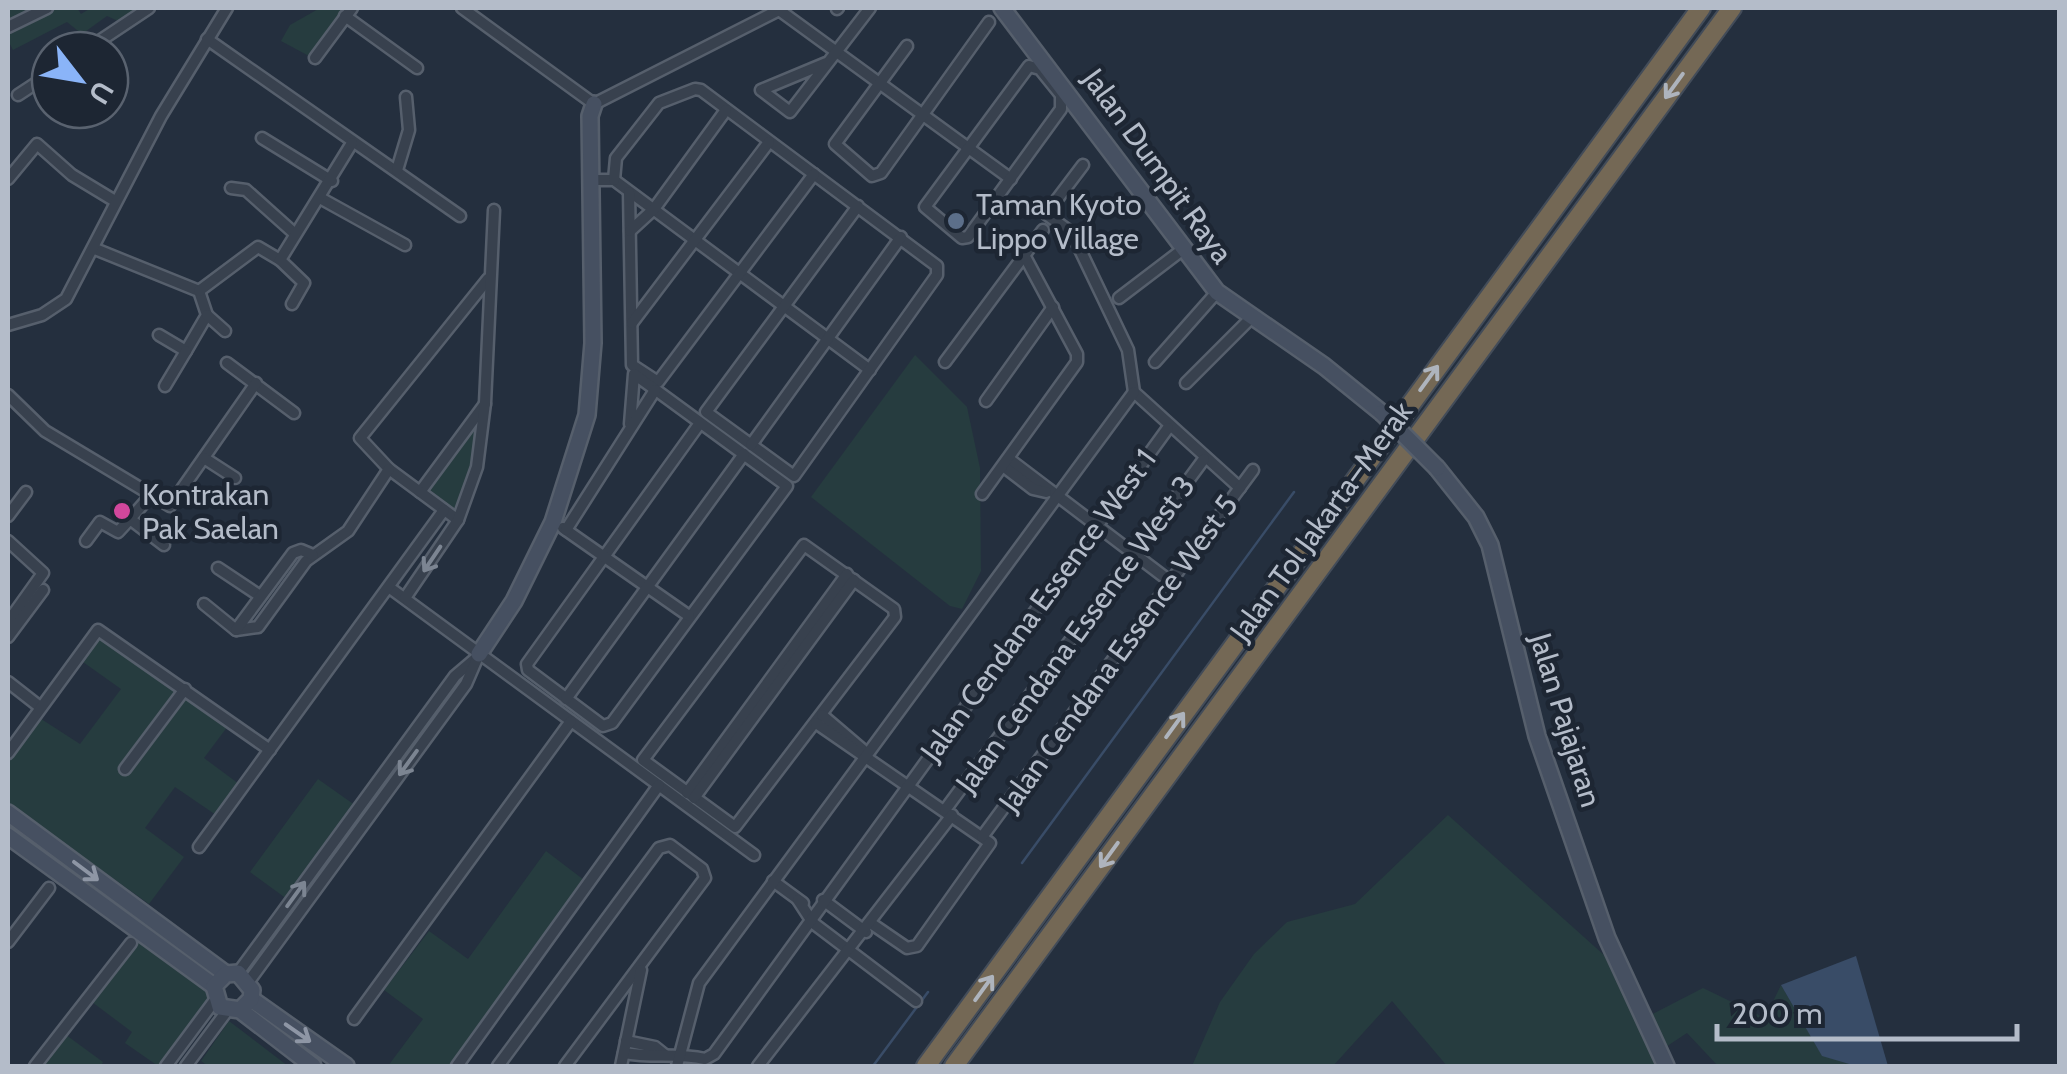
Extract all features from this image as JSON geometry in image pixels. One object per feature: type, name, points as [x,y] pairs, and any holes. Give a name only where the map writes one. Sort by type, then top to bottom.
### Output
[{"type":"highway","name":"Jalan Tol Jakarta–Merak","points":[[926,1066],[1701,8]]},
{"type":"highway","name":"Jalan Tol Jakarta–Merak","points":[[954,1066],[1732,8]]},
{"type":"street","points":[[8,28],[47,8]]},
{"type":"street","points":[[116,30],[149,8]]},
{"type":"street","points":[[8,325],[56,308],[66,299],[95,250],[115,202],[227,8]]},
{"type":"street","points":[[462,8],[594,104]]},
{"type":"street","points":[[826,63],[761,90],[790,112],[870,8]]},
{"type":"street","name":"Jalan Dumpit Raya","points":[[1002,8],[1090,119],[1182,250],[1217,292],[1251,318],[1329,361],[1382,413]]},
{"type":"street","points":[[560,526],[586,416],[593,360],[590,116],[594,104],[772,10],[787,13],[1011,179]]},
{"type":"street","points":[[315,58],[348,12],[417,68]]},
{"type":"street","points":[[908,46],[835,144],[872,176],[881,173],[989,22]]},
{"type":"street","points":[[207,39],[460,216]]},
{"type":"street","points":[[1030,66],[1040,70],[1062,95],[1061,109],[966,238],[924,207],[968,147],[1021,72],[1030,66]]},
{"type":"street","points":[[18,95],[30,87]]},
{"type":"street","points":[[614,180],[616,158],[665,97],[694,88],[934,262],[938,272],[794,476],[700,423],[633,375],[630,424]]},
{"type":"street","points":[[397,170],[409,130],[406,97]]},
{"type":"street","points":[[630,231],[654,208],[726,110]]},
{"type":"street","points":[[262,138],[332,181]]},
{"type":"street","points":[[631,324],[769,142]]},
{"type":"street","points":[[280,260],[352,143]]},
{"type":"street","points":[[8,178],[37,144],[72,175],[115,202]]},
{"type":"street","points":[[1082,165],[1046,214],[1072,234],[1128,350],[1134,392],[1168,428],[1240,488]]},
{"type":"street","points":[[629,192],[633,368],[654,382],[662,380],[814,174]]},
{"type":"street","points":[[590,180],[614,180],[870,370]]},
{"type":"street","points":[[231,188],[246,190],[294,233]]},
{"type":"street","points":[[320,198],[404,245]]},
{"type":"street","points":[[700,423],[526,666],[602,726],[612,723],[787,486],[706,412],[858,206]]},
{"type":"street","points":[[405,598],[458,520],[477,467],[485,403],[494,210]]},
{"type":"street","points":[[945,362],[1043,230]]},
{"type":"street","points":[[566,699],[900,237]]},
{"type":"street","points":[[199,291],[258,247],[280,260],[304,283],[292,304]]},
{"type":"street","points":[[95,250],[199,291]]},
{"type":"street","points":[[1119,298],[1182,250]]},
{"type":"street","points":[[982,494],[1077,362],[1024,255]]},
{"type":"street","points":[[458,520],[389,469],[360,438],[488,279]]},
{"type":"street","points":[[199,291],[206,316],[226,330]]},
{"type":"street","points":[[1155,362],[1217,292]]},
{"type":"street","points":[[986,401],[1053,307]]},
{"type":"street","points":[[165,386],[206,316]]},
{"type":"street","points":[[1186,383],[1251,318]]},
{"type":"street","points":[[159,335],[186,350]]},
{"type":"street","points":[[228,362],[294,413]]},
{"type":"street","points":[[8,395],[45,431],[170,506],[256,383]]},
{"type":"street","points":[[178,1050],[189,1063],[229,1001],[238,976],[455,676],[478,657],[560,526],[656,390]]},
{"type":"street","points":[[677,1066],[699,983],[1051,495],[1134,392]]},
{"type":"street","points":[[420,492],[485,403]]},
{"type":"street","name":"Jalan Pajajaran","points":[[1382,413],[1437,468],[1476,517],[1490,545],[1537,736],[1607,938],[1666,1066]]},
{"type":"street","name":"Jalan Cendana Essence West 1","points":[[706,1063],[812,923],[820,905],[1168,428]]},
{"type":"street","points":[[204,458],[236,478]]},
{"type":"street","name":"Jalan Cendana Essence West 3","points":[[758,1066],[825,974],[869,928],[1204,459]]},
{"type":"street","points":[[1006,462],[1171,582]]},
{"type":"street","points":[[204,604],[236,630],[258,626],[313,555],[348,531],[389,469]]},
{"type":"street","name":"Jalan Cendana Essence West 5","points":[[869,928],[907,948],[918,946],[990,843],[982,837],[1253,470]]},
{"type":"street","points":[[8,516],[26,492]]},
{"type":"street","points":[[86,540],[100,522],[118,532],[152,494]]},
{"type":"street","points":[[199,847],[444,510]]},
{"type":"street","points":[[130,519],[164,545]]},
{"type":"street","points":[[560,526],[689,616]]},
{"type":"street","points":[[8,541],[43,573],[8,622]]},
{"type":"street","points":[[809,547],[896,612],[819,719],[740,824],[729,824],[646,764],[644,756],[800,548],[809,547]]},
{"type":"street","points":[[236,630],[293,554],[301,550],[313,555]]},
{"type":"street","points":[[218,568],[260,596]]},
{"type":"street","points":[[691,796],[850,577]]},
{"type":"street","points":[[390,588],[478,657],[754,855]]},
{"type":"street","points":[[8,637],[43,590]]},
{"type":"street","points":[[8,752],[98,630],[270,750]]},
{"type":"street","points":[[8,682],[40,708]]},
{"type":"street","points":[[124,770],[184,689]]},
{"type":"street","points":[[819,719],[982,837]]},
{"type":"street","points":[[354,1019],[571,721]]},
{"type":"street","points":[[457,1066],[659,785]]},
{"type":"street","points":[[8,813],[238,976]]},
{"type":"street","points":[[8,836],[313,1066]]},
{"type":"street","points":[[498,1066],[659,848],[670,845],[702,869],[705,878],[565,1066]]},
{"type":"street","points":[[773,881],[798,900],[812,923],[916,1001]]},
{"type":"street","points":[[8,942],[49,888]]},
{"type":"street","points":[[798,900],[820,905],[869,928]]},
{"type":"street","points":[[35,1066],[132,943]]},
{"type":"street","points":[[621,1066],[642,964]]},
{"type":"street","points":[[166,1066],[229,1001],[238,976]]},
{"type":"street","points":[[229,1001],[346,1066]]},
{"type":"street","points":[[625,1047],[655,1047],[664,1054],[679,1054],[706,1063]]},
{"type":"green space","points":[[8,8],[77,8],[81,14],[91,8],[133,8],[133,13],[120,22],[107,16],[88,30],[77,30],[67,22],[52,30],[30,30],[30,41],[13,50],[8,40]]},
{"type":"green space","points":[[320,8],[344,8],[309,56],[281,41],[290,25]]},
{"type":"green space","points":[[915,355],[967,407],[980,468],[981,571],[962,609],[950,606],[811,497]]},
{"type":"green space","points":[[477,419],[472,475],[455,510],[429,489]]},
{"type":"green space","points":[[98,630],[231,722],[204,758],[239,784],[216,815],[175,787],[145,828],[184,857],[149,904],[8,804],[8,752],[35,715],[80,744],[121,689],[76,657]]},
{"type":"green space","points":[[318,779],[359,808],[291,902],[250,872]]},
{"type":"green space","points":[[1448,815],[1604,955],[1639,1021],[1703,988],[1765,1018],[1781,985],[1822,1055],[1856,1066],[1718,1066],[1687,1033],[1652,1056],[1656,1066],[1447,1066],[1392,1001],[1333,1066],[1192,1066],[1220,1002],[1254,954],[1287,922],[1355,904]]},
{"type":"green space","points":[[546,851],[584,880],[450,1066],[388,1066],[423,1019],[384,990],[429,931],[468,959]]},
{"type":"green space","points":[[139,933],[214,986],[215,1000],[166,1066],[158,1066],[125,1043],[132,1032],[88,999]]},
{"type":"green space","points":[[229,1021],[288,1066],[208,1066],[201,1061]]},
{"type":"green space","points":[[62,1032],[103,1062],[101,1066],[35,1066]]},
{"type":"water","points":[[1856,956],[1888,1066],[1856,1066],[1822,1056],[1781,985]]},
{"type":"waterway","points":[[1022,863],[1294,492]]},
{"type":"waterway","points":[[873,1066],[928,992]]},
{"type":"place","name":"Taman Kyoto Lippo Village","points":[[956,221]]},
{"type":"place","name":"Kontrakan Pak Saelan","points":[[122,511]]}]
